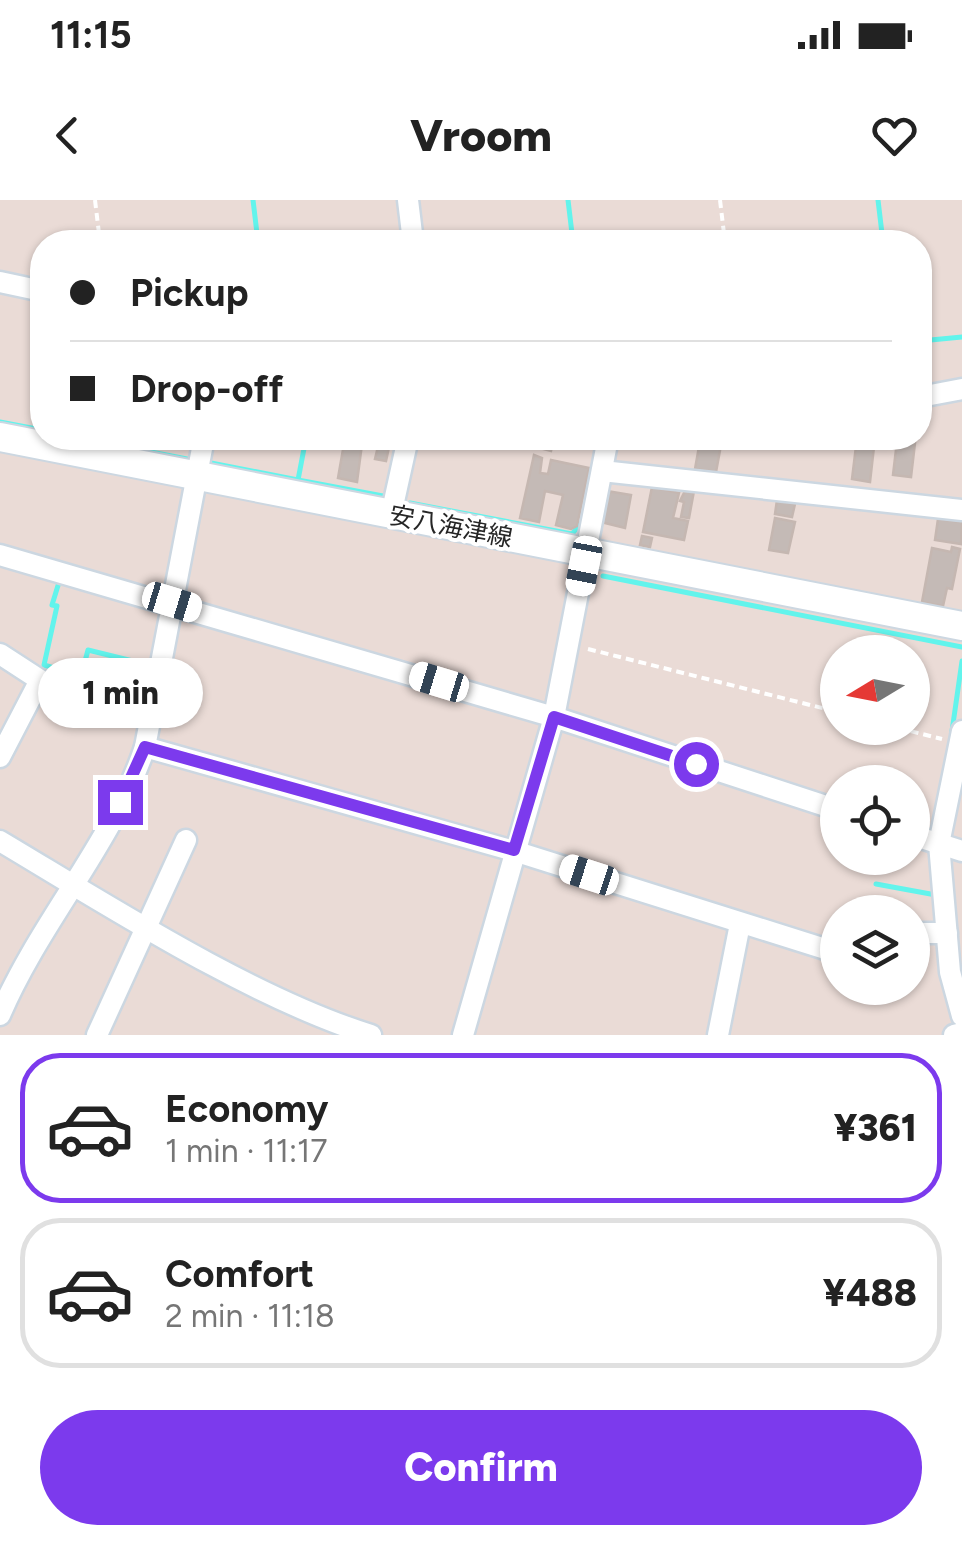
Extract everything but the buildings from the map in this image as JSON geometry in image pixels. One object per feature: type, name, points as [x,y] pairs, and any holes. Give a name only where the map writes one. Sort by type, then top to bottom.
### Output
[{"type":"main road","name":"安八海津線","points":[[0,437],[30,443]]},
{"type":"main road","name":"安八海津線","points":[[64,450],[962,626]]},
{"type":"street","points":[[408,200],[412,230]]},
{"type":"street","points":[[0,282],[30,288]]},
{"type":"street","points":[[932,395],[962,389]]},
{"type":"street","points":[[0,1015],[18,972],[136,775],[145,747],[202,450]]},
{"type":"street","points":[[391,515],[405,450]]},
{"type":"street","points":[[463,1035],[554,717],[606,450]]},
{"type":"street","points":[[602,470],[962,510]]},
{"type":"street","points":[[0,555],[172,602],[554,717],[820,804]]},
{"type":"street","points":[[0,654],[40,680],[0,757]]},
{"type":"street","points":[[961,737],[939,844],[947,933],[962,1016]]},
{"type":"street","points":[[145,747],[514,850],[820,948]]},
{"type":"street","points":[[97,1035],[186,840]]},
{"type":"street","points":[[0,841],[147,926],[295,1004],[363,1034]]},
{"type":"street","points":[[930,841],[962,851]]},
{"type":"street","points":[[718,1035],[740,924]]},
{"type":"street","points":[[930,933],[947,933]]},
{"type":"street","points":[[954,1035],[962,1033]]},
{"type":"path","points":[[95,200],[99,230]]},
{"type":"path","points":[[720,200],[724,230]]},
{"type":"path","points":[[568,644],[820,707]]},
{"type":"path","points":[[930,733],[961,737]]},
{"type":"waterway","points":[[253,200],[257,230]]},
{"type":"waterway","points":[[568,200],[572,230]]},
{"type":"waterway","points":[[878,200],[882,230]]},
{"type":"waterway","points":[[932,340],[962,337]]},
{"type":"waterway","points":[[0,422],[30,428]]},
{"type":"waterway","points":[[141,450],[187,459]]},
{"type":"waterway","points":[[211,463],[298,480],[304,450]]},
{"type":"waterway","points":[[298,480],[383,496]]},
{"type":"waterway","points":[[410,503],[572,534],[582,522]]},
{"type":"waterway","points":[[603,576],[962,647]]},
{"type":"waterway","points":[[60,579],[52,605],[57,606],[44,665],[81,676],[88,650],[153,666]]},
{"type":"waterway","points":[[952,731],[962,661]]},
{"type":"waterway","points":[[876,884],[936,895]]},
{"type":"route","points":[[120,802],[136,775],[145,747],[514,850],[554,717],[696,764]]}]
